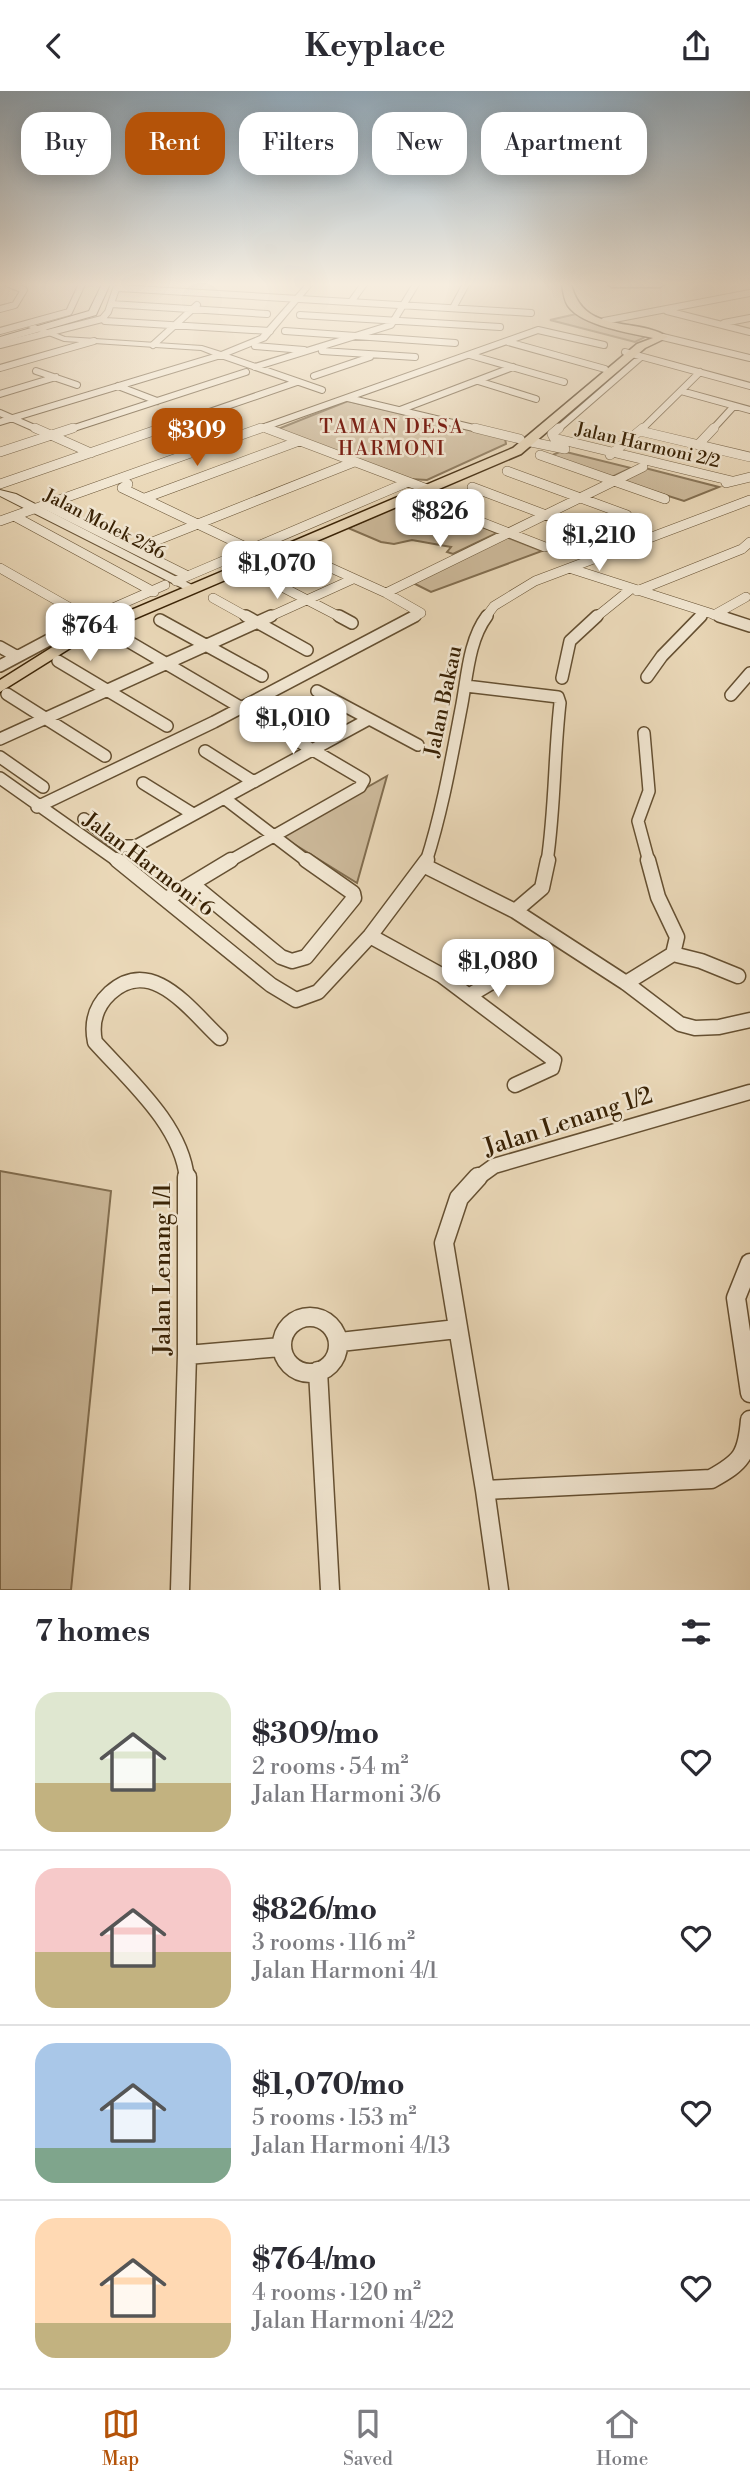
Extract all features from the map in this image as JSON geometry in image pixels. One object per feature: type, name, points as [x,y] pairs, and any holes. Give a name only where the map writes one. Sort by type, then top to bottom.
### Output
[{"type":"main road","points":[[526,440],[605,369],[633,354]]},
{"type":"main road","points":[[3,690],[75,639],[174,587],[287,548],[526,440],[633,354]]},
{"type":"main road","points":[[0,677],[68,635],[174,587],[419,489]]},
{"type":"street","points":[[0,368],[49,354]]},
{"type":"street","points":[[218,354],[322,390]]},
{"type":"street","points":[[255,367],[301,354]]},
{"type":"street","points":[[360,354],[415,357]]},
{"type":"street","points":[[250,549],[149,497],[122,488],[348,398],[473,354]]},
{"type":"street","points":[[550,354],[605,369]]},
{"type":"street","points":[[633,354],[750,386]]},
{"type":"street","name":"Jalan Harmoni 2/2","points":[[633,354],[552,434],[557,440],[612,455],[732,481]]},
{"type":"street","points":[[0,422],[221,355]]},
{"type":"street","points":[[314,376],[378,355]]},
{"type":"street","points":[[470,355],[564,382]]},
{"type":"street","points":[[400,410],[513,367]]},
{"type":"street","points":[[36,371],[78,386]]},
{"type":"street","points":[[0,452],[246,372]]},
{"type":"street","points":[[612,455],[700,372]]},
{"type":"street","points":[[0,394],[56,377]]},
{"type":"street","points":[[477,381],[536,399]]},
{"type":"street","points":[[0,490],[91,453],[297,382]]},
{"type":"street","points":[[118,386],[157,401]]},
{"type":"street","points":[[681,391],[750,410]]},
{"type":"street","points":[[348,398],[526,440],[612,455],[643,467],[717,484],[750,477]]},
{"type":"street","points":[[698,445],[734,406]]},
{"type":"street","points":[[0,413],[91,453]]},
{"type":"street","points":[[0,521],[269,430],[419,489],[508,533],[545,547]]},
{"type":"street","points":[[640,431],[750,457]]},
{"type":"street","points":[[149,497],[299,441]]},
{"type":"street","points":[[540,455],[665,499]]},
{"type":"street","points":[[135,549],[354,462]]},
{"type":"street","points":[[386,593],[643,467]]},
{"type":"street","points":[[507,471],[627,515]]},
{"type":"street","points":[[472,487],[586,530]]},
{"type":"street","points":[[0,666],[88,618],[174,587],[250,549],[419,489]]},
{"type":"street","name":"Jalan Molek 2/36","points":[[0,490],[174,587]]},
{"type":"street","name":"Jalan Bakau","points":[[271,985],[296,1000],[318,992],[370,936],[425,866],[439,821],[480,625],[494,606],[535,581],[750,500]]},
{"type":"street","points":[[36,508],[135,549],[174,587]]},
{"type":"street","points":[[14,516],[174,587]]},
{"type":"street","points":[[562,678],[570,641],[578,631],[631,591],[742,549],[750,542]]},
{"type":"street","points":[[37,807],[243,707],[420,616],[420,610],[287,548]]},
{"type":"street","points":[[0,568],[88,618]]},
{"type":"street","points":[[569,568],[631,591],[750,626]]},
{"type":"street","points":[[261,576],[352,623]]},
{"type":"street","points":[[0,740],[353,579]]},
{"type":"street","points":[[648,677],[662,656],[706,614],[746,597]]},
{"type":"street","points":[[213,598],[307,650]]},
{"type":"street","points":[[160,620],[262,676]]},
{"type":"street","points":[[121,637],[364,780],[360,787],[271,836],[168,898]]},
{"type":"street","points":[[0,646],[16,656]]},
{"type":"street","points":[[58,661],[167,726]]},
{"type":"street","points":[[732,695],[750,674]]},
{"type":"street","points":[[467,680],[558,697],[553,762],[554,813],[546,872],[542,888],[515,911]]},
{"type":"street","points":[[3,690],[105,756]]},
{"type":"street","points":[[317,691],[418,745]]},
{"type":"street","points":[[83,819],[120,846],[128,848],[369,719]]},
{"type":"street","points":[[644,733],[649,791],[638,821],[658,897],[677,937],[673,954]]},
{"type":"street","points":[[205,751],[254,782]]},
{"type":"street","points":[[0,757],[43,787]]},
{"type":"street","name":"Jalan Harmoni 6","points":[[0,778],[168,898],[271,985]]},
{"type":"street","points":[[144,783],[193,814]]},
{"type":"street","points":[[192,884],[281,957],[292,961],[306,957],[354,898],[353,893],[271,836],[225,798]]},
{"type":"street","points":[[425,866],[515,911],[617,977],[680,1024],[695,1028],[719,1027],[750,1020]]},
{"type":"street","points":[[370,936],[441,975],[554,1060],[552,1068],[515,1085]]},
{"type":"street","points":[[617,977],[673,954],[701,961],[738,976]]},
{"type":"street","points":[[470,995],[507,973]]},
{"type":"street","name":"Jalan Lenang 1/1","points":[[180,1590],[187,1355],[187,1175],[171,1132],[152,1104],[95,1042],[92,1030],[99,1008],[110,993],[122,983],[142,978],[159,985],[220,1038]]},
{"type":"street","name":"Jalan Lenang 1/2","points":[[457,1329],[444,1243],[452,1207],[471,1181],[494,1166],[750,1092]]},
{"type":"street","points":[[750,1263],[736,1298],[750,1392]]},
{"type":"street","points":[[309,1318],[327,1321],[338,1334],[340,1342],[335,1360],[318,1371],[307,1372],[289,1364],[283,1357],[281,1347],[286,1330],[292,1324],[309,1318]]},
{"type":"street","points":[[340,1342],[457,1329],[499,1590]]},
{"type":"street","points":[[187,1355],[281,1347]]},
{"type":"street","points":[[318,1371],[330,1590]]},
{"type":"street","points":[[485,1490],[712,1479],[738,1464],[748,1447],[750,1420]]},
{"type":"shaded area","points":[[348,401],[505,438],[506,444],[427,480],[410,479],[278,429]]},
{"type":"shaded area","points":[[562,451],[631,468],[614,476],[605,476],[550,456]]},
{"type":"shaded area","points":[[645,468],[719,487],[684,501],[621,481]]},
{"type":"shaded area","points":[[414,499],[497,533],[453,554],[447,552],[451,547],[412,540],[394,544],[381,542],[348,528]]},
{"type":"shaded area","points":[[502,538],[509,538],[542,551],[431,592],[413,583]]},
{"type":"shaded area","points":[[387,776],[357,883],[281,836]]},
{"type":"shaded area","points":[[0,1171],[111,1191],[71,1590],[0,1590]]},
{"type":"district","name":"TAMAN DESA HARMONI","points":[[392,437]]}]
